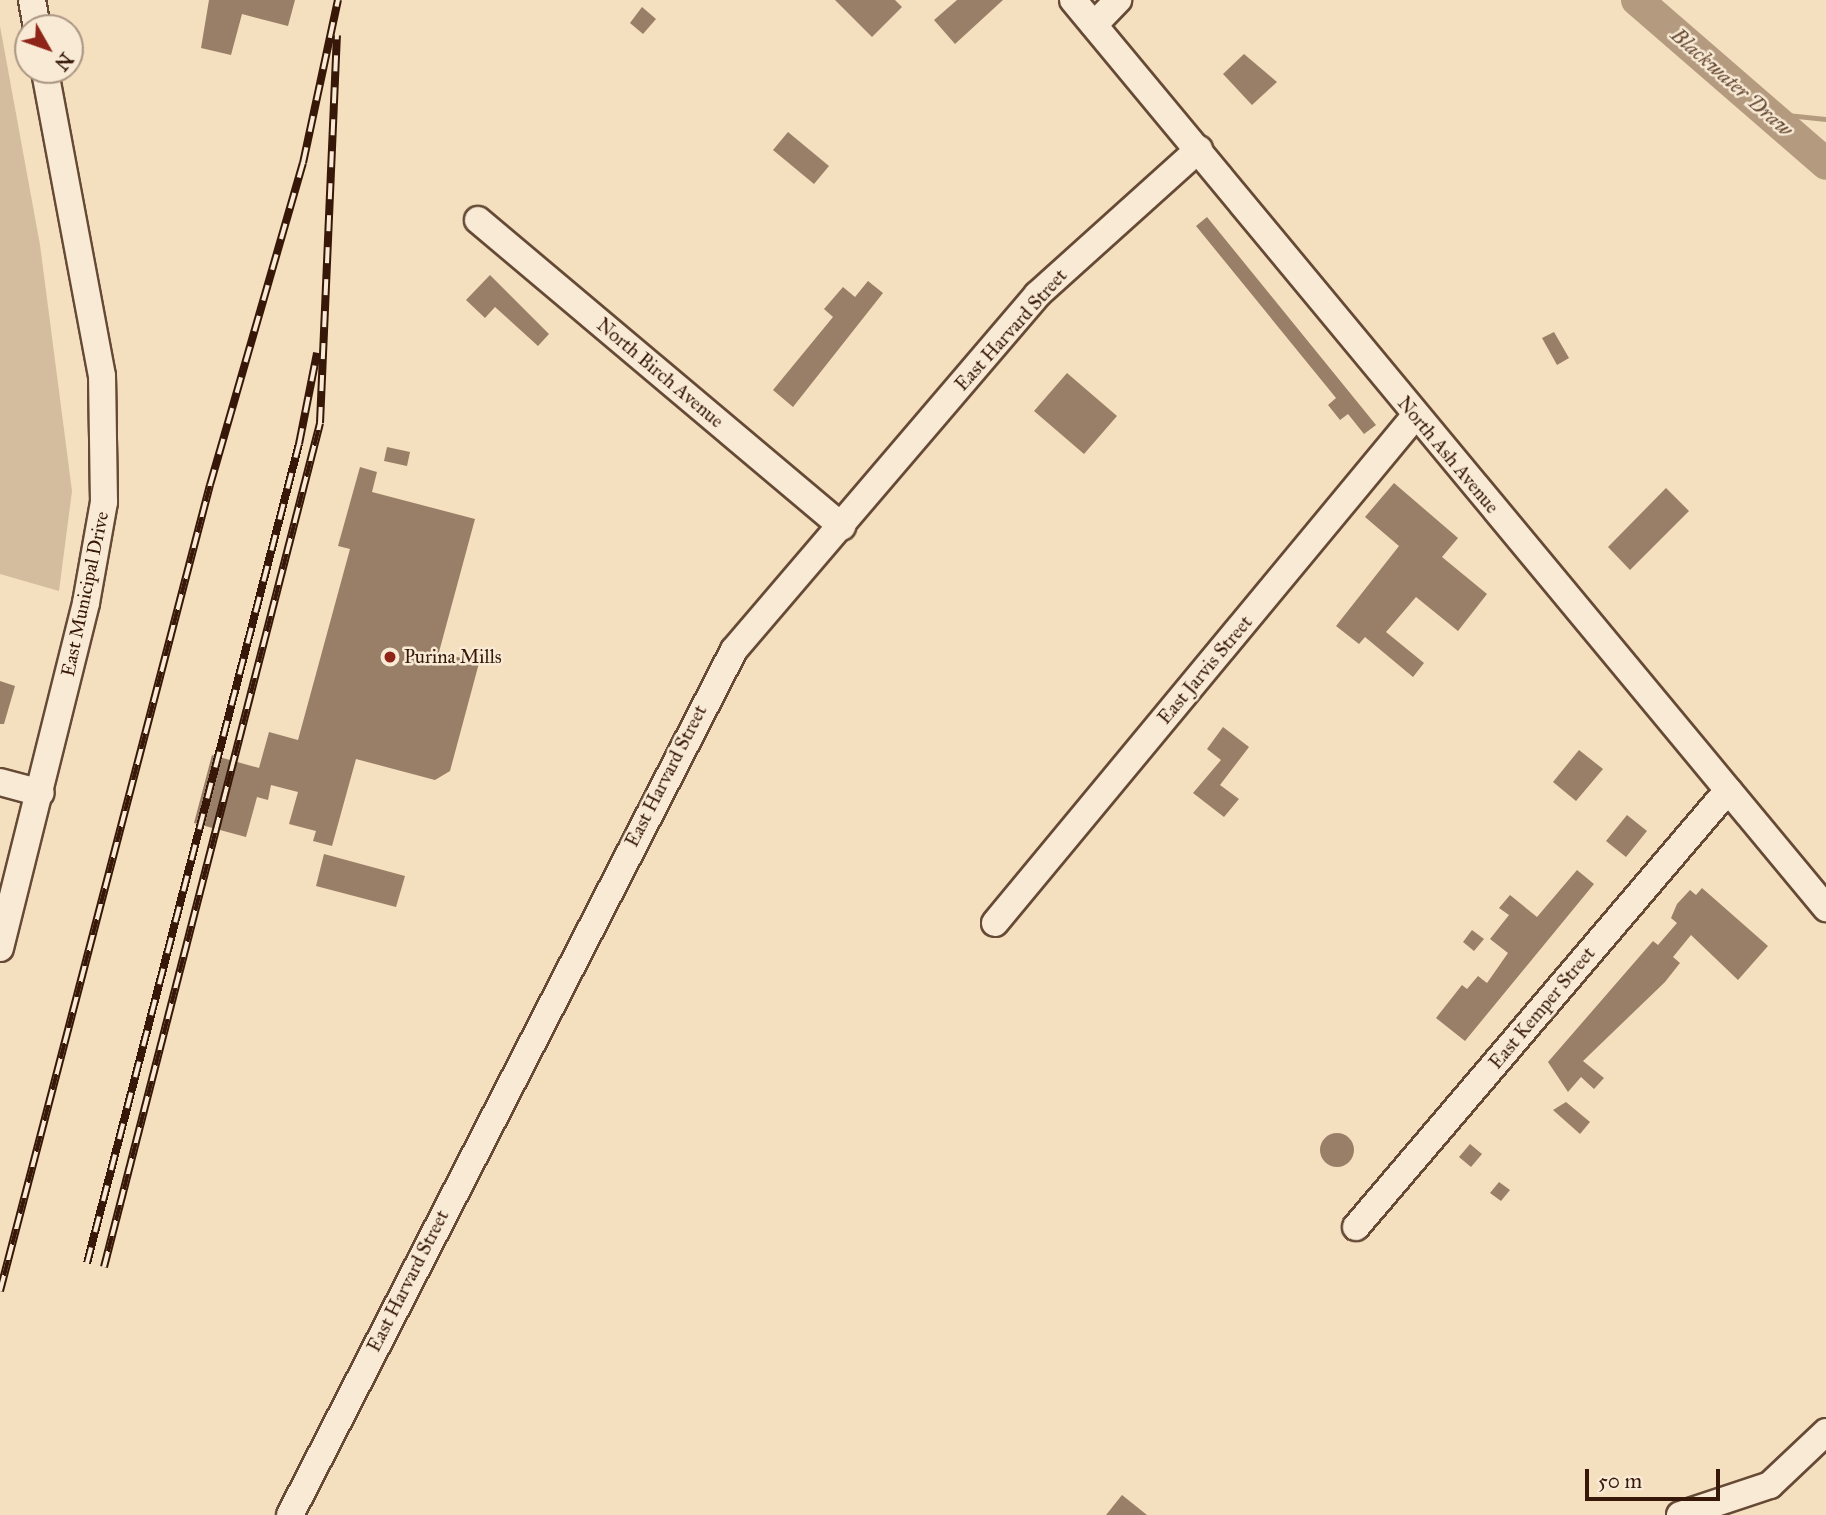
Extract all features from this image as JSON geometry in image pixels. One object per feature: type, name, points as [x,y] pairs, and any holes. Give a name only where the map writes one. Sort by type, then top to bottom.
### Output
[{"type":"street","name":"North Ash Avenue","points":[[1073,0],[1199,149],[1415,416],[1826,908]]},
{"type":"street","points":[[1094,25],[1118,0]]},
{"type":"street","name":"East Municipal Drive","points":[[0,948],[41,793],[99,547],[106,456],[102,376],[48,84]]},
{"type":"street","name":"East Harvard Street","points":[[290,1515],[715,682],[734,650],[842,527],[1037,295],[1199,149]]},
{"type":"street","name":"North Birch Avenue","points":[[478,220],[842,527]]},
{"type":"street","name":"East Jarvis Street","points":[[995,923],[1415,416]]},
{"type":"street","points":[[0,782],[41,793]]},
{"type":"street","name":"East Kemper Street","points":[[1356,1227],[1728,790]]},
{"type":"street","points":[[1680,1515],[1770,1485],[1826,1432]]},
{"type":"shaded area","points":[[0,26],[40,245],[72,491],[59,591],[0,574]]},
{"type":"building","points":[[209,0],[295,0],[288,26],[242,14],[231,55],[201,48]]},
{"type":"building","points":[[835,0],[895,0],[902,7],[872,37]]},
{"type":"building","points":[[957,0],[1003,0],[955,44],[934,20]]},
{"type":"building","points":[[642,7],[656,19],[643,34],[630,23]]},
{"type":"building","points":[[1244,54],[1277,82],[1252,105],[1223,74]]},
{"type":"building","points":[[788,132],[829,166],[814,184],[773,150]]},
{"type":"building","points":[[1207,217],[1376,425],[1364,434],[1348,414],[1340,420],[1328,405],[1336,398],[1196,226]]},
{"type":"building","points":[[490,275],[549,334],[538,346],[495,307],[485,318],[466,300]]},
{"type":"building","points":[[868,281],[883,293],[793,407],[773,390],[833,317],[824,309],[843,287],[855,297]]},
{"type":"building","points":[[1554,332],[1569,358],[1557,365],[1542,338]]},
{"type":"building","points":[[1067,373],[1117,416],[1084,454],[1034,411]]},
{"type":"building","points":[[387,447],[410,452],[407,466],[384,461]]},
{"type":"building","name":"Purina Mills","points":[[360,467],[377,472],[372,492],[475,519],[439,652],[479,663],[450,771],[435,780],[356,759],[332,846],[313,841],[316,831],[289,824],[298,792],[271,785],[268,800],[257,797],[246,837],[194,823],[212,755],[259,768],[269,732],[298,740],[350,549],[338,546]]},
{"type":"building","points":[[1394,483],[1458,538],[1442,557],[1487,594],[1458,631],[1416,597],[1386,632],[1424,663],[1413,677],[1365,637],[1359,644],[1336,626],[1399,546],[1365,517]]},
{"type":"building","points":[[1666,488],[1689,511],[1630,570],[1608,547]]},
{"type":"building","points":[[0,681],[15,686],[4,724],[0,724]]},
{"type":"building","points":[[1223,727],[1249,747],[1220,785],[1239,799],[1224,817],[1193,793],[1221,760],[1207,749]]},
{"type":"building","points":[[1579,750],[1603,769],[1576,801],[1553,782]]},
{"type":"building","points":[[1627,815],[1647,831],[1626,857],[1606,841]]},
{"type":"building","points":[[324,854],[405,876],[396,907],[316,886]]},
{"type":"building","points":[[1577,870],[1594,884],[1465,1041],[1436,1018],[1462,985],[1467,989],[1478,976],[1487,983],[1508,953],[1490,939],[1509,915],[1499,908],[1510,895],[1537,917]]},
{"type":"building","points":[[1702,888],[1768,946],[1738,980],[1691,935],[1673,957],[1680,963],[1665,982],[1583,1061],[1604,1078],[1594,1089],[1581,1077],[1568,1092],[1548,1062],[1653,941],[1658,945],[1677,923],[1671,918],[1677,904],[1690,890],[1696,895]]},
{"type":"building","points":[[1472,930],[1484,939],[1474,951],[1463,942]]},
{"type":"building","points":[[1566,1102],[1590,1122],[1580,1134],[1553,1110]]},
{"type":"building","points":[[1337,1133],[1349,1138],[1354,1150],[1349,1162],[1337,1167],[1325,1162],[1320,1150],[1325,1138]]},
{"type":"building","points":[[1470,1144],[1482,1154],[1471,1167],[1459,1157]]},
{"type":"building","points":[[1499,1182],[1510,1190],[1501,1201],[1490,1193]]},
{"type":"building","points":[[1122,1495],[1147,1515],[1106,1515]]},
{"type":"waterway","name":"Blackwater Draw","points":[[1637,0],[1826,164]]},
{"type":"waterway","points":[[1767,113],[1826,119]]},
{"type":"railway","points":[[0,1291],[210,485],[303,163],[338,0]]},
{"type":"railway","points":[[104,1267],[320,423],[337,35]]},
{"type":"railway","points":[[87,1263],[299,444],[317,353]]},
{"type":"place","name":"Purina Mills","points":[[390,657]]}]
